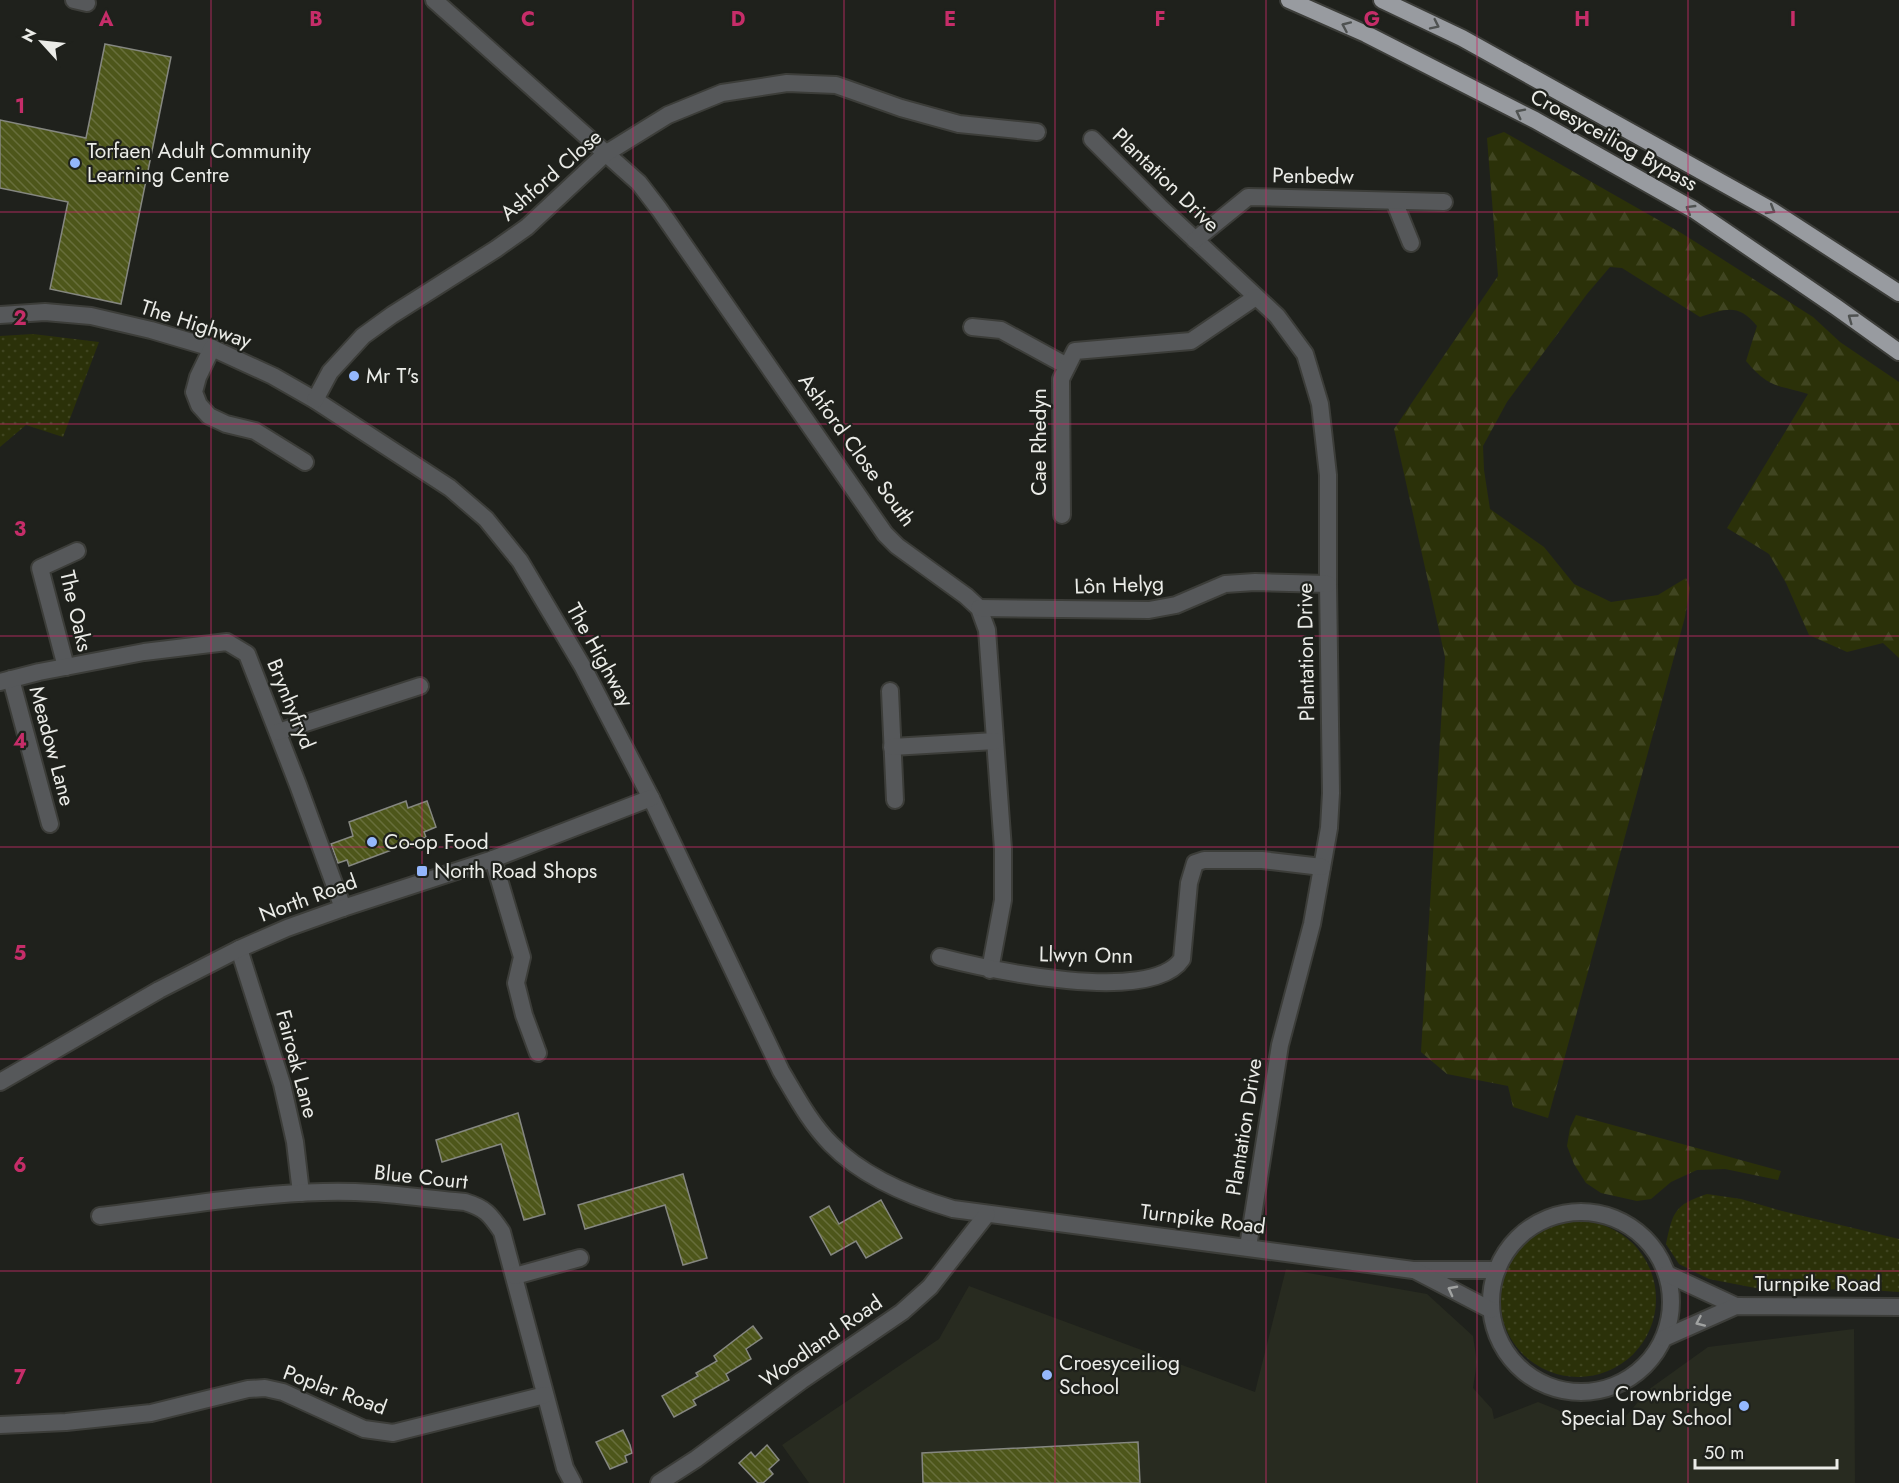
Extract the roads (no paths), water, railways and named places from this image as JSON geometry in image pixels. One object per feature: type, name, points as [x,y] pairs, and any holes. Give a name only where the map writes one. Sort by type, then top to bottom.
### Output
[{"type":"highway","name":"Croesyceiliog Bypass","points":[[1289,0],[1366,34],[1535,120],[1694,210],[1899,352]]},
{"type":"highway","name":"Croesyceiliog Bypass","points":[[1382,0],[1461,38],[1772,210],[1899,293]]},
{"type":"street","name":"Ashford Close South","points":[[434,0],[639,183],[885,534],[897,546],[979,608]]},
{"type":"street","name":"Ashford Close","points":[[315,400],[330,372],[363,336],[527,227],[605,154],[668,115],[722,93],[788,83],[836,85],[901,108],[959,124],[1038,132]]},
{"type":"street","name":"Plantation Drive","points":[[1092,139],[1277,316],[1305,354],[1320,404],[1328,475],[1331,793],[1329,828],[1312,924],[1280,1045],[1248,1246]]},
{"type":"street","name":"Penbedw","points":[[1195,240],[1248,197],[1444,202]]},
{"type":"street","points":[[1394,201],[1411,243]]},
{"type":"street","name":"Cae Rhedyn","points":[[1062,515],[1060,379],[1075,351],[1191,341],[1256,297]]},
{"type":"street","name":"The Highway","points":[[0,315],[45,312],[91,316],[151,330],[212,348],[273,376],[315,400],[450,488],[486,519],[520,561],[554,615],[651,798],[781,1071],[803,1110],[831,1144],[856,1165],[891,1186],[919,1199],[953,1209],[987,1214]]},
{"type":"street","points":[[972,327],[1001,330],[1067,366]]},
{"type":"street","points":[[212,348],[198,377],[194,393],[199,405],[209,416],[226,424],[255,431],[305,462]]},
{"type":"street","name":"The Oaks","points":[[66,667],[40,568],[77,551]]},
{"type":"street","name":"Lôn Helyg","points":[[979,608],[1149,610],[1176,605],[1225,584],[1256,582],[1328,584]]},
{"type":"street","points":[[979,608],[987,630],[1003,849],[1003,900],[990,970]]},
{"type":"street","name":"Brynhyfryd","points":[[5,681],[144,652],[227,642],[247,654],[342,908]]},
{"type":"street","name":"Meadow Lane","points":[[5,681],[50,824]]},
{"type":"street","points":[[278,732],[420,686]]},
{"type":"street","points":[[890,691],[895,800]]},
{"type":"street","points":[[892,747],[995,741]]},
{"type":"street","name":"North Road","points":[[0,1082],[159,990],[239,949],[287,928],[494,859],[651,798]]},
{"type":"street","points":[[494,859],[522,957],[516,983],[524,1015],[538,1053]]},
{"type":"street","name":"Llwyn Onn","points":[[940,957],[990,970],[1041,978],[1117,982],[1164,974],[1176,969],[1182,959],[1189,883],[1195,863],[1204,860],[1262,860],[1322,867]]},
{"type":"street","name":"Fairoak Lane","points":[[239,949],[282,1084],[295,1142],[301,1193]]},
{"type":"street","name":"Blue Court","points":[[100,1216],[267,1195],[301,1193],[348,1192],[465,1202],[482,1207],[493,1217],[502,1232],[545,1395],[566,1468],[573,1483]]},
{"type":"street","points":[[1576,1212],[1595,1213],[1614,1218],[1636,1231],[1654,1249],[1667,1274],[1671,1295],[1670,1317],[1664,1338],[1653,1356],[1638,1372],[1621,1384],[1597,1391],[1572,1392],[1539,1383],[1519,1368],[1503,1348],[1495,1330],[1491,1310],[1492,1290],[1497,1270],[1507,1251],[1521,1235],[1538,1223],[1576,1212]]},
{"type":"street","name":"Turnpike Road","points":[[987,1214],[1413,1269],[1497,1270]]},
{"type":"street","name":"Woodland Road","points":[[659,1483],[902,1312],[930,1287],[987,1214]]},
{"type":"street","points":[[515,1276],[580,1258]]},
{"type":"street","name":"Turnpike Road","points":[[1413,1269],[1491,1310]]},
{"type":"street","name":"Turnpike Road","points":[[1667,1274],[1736,1306]]},
{"type":"street","name":"Turnpike Road","points":[[1664,1338],[1736,1306],[1899,1307]]},
{"type":"street","name":"Poplar Road","points":[[0,1425],[66,1422],[151,1413],[248,1389],[265,1389],[283,1392],[364,1429],[393,1433],[545,1395]]},
{"type":"place","name":"Torfaen Adult Community Learning Centre","points":[[75,163]]},
{"type":"place","name":"Mr T's","points":[[354,376]]},
{"type":"place","name":"Co-op Food","points":[[372,842]]},
{"type":"place","name":"North Road Shops","points":[[422,871]]},
{"type":"place","name":"Croesyceiliog School","points":[[1047,1375]]},
{"type":"place","name":"Crownbridge Special Day School","points":[[1744,1406]]}]
